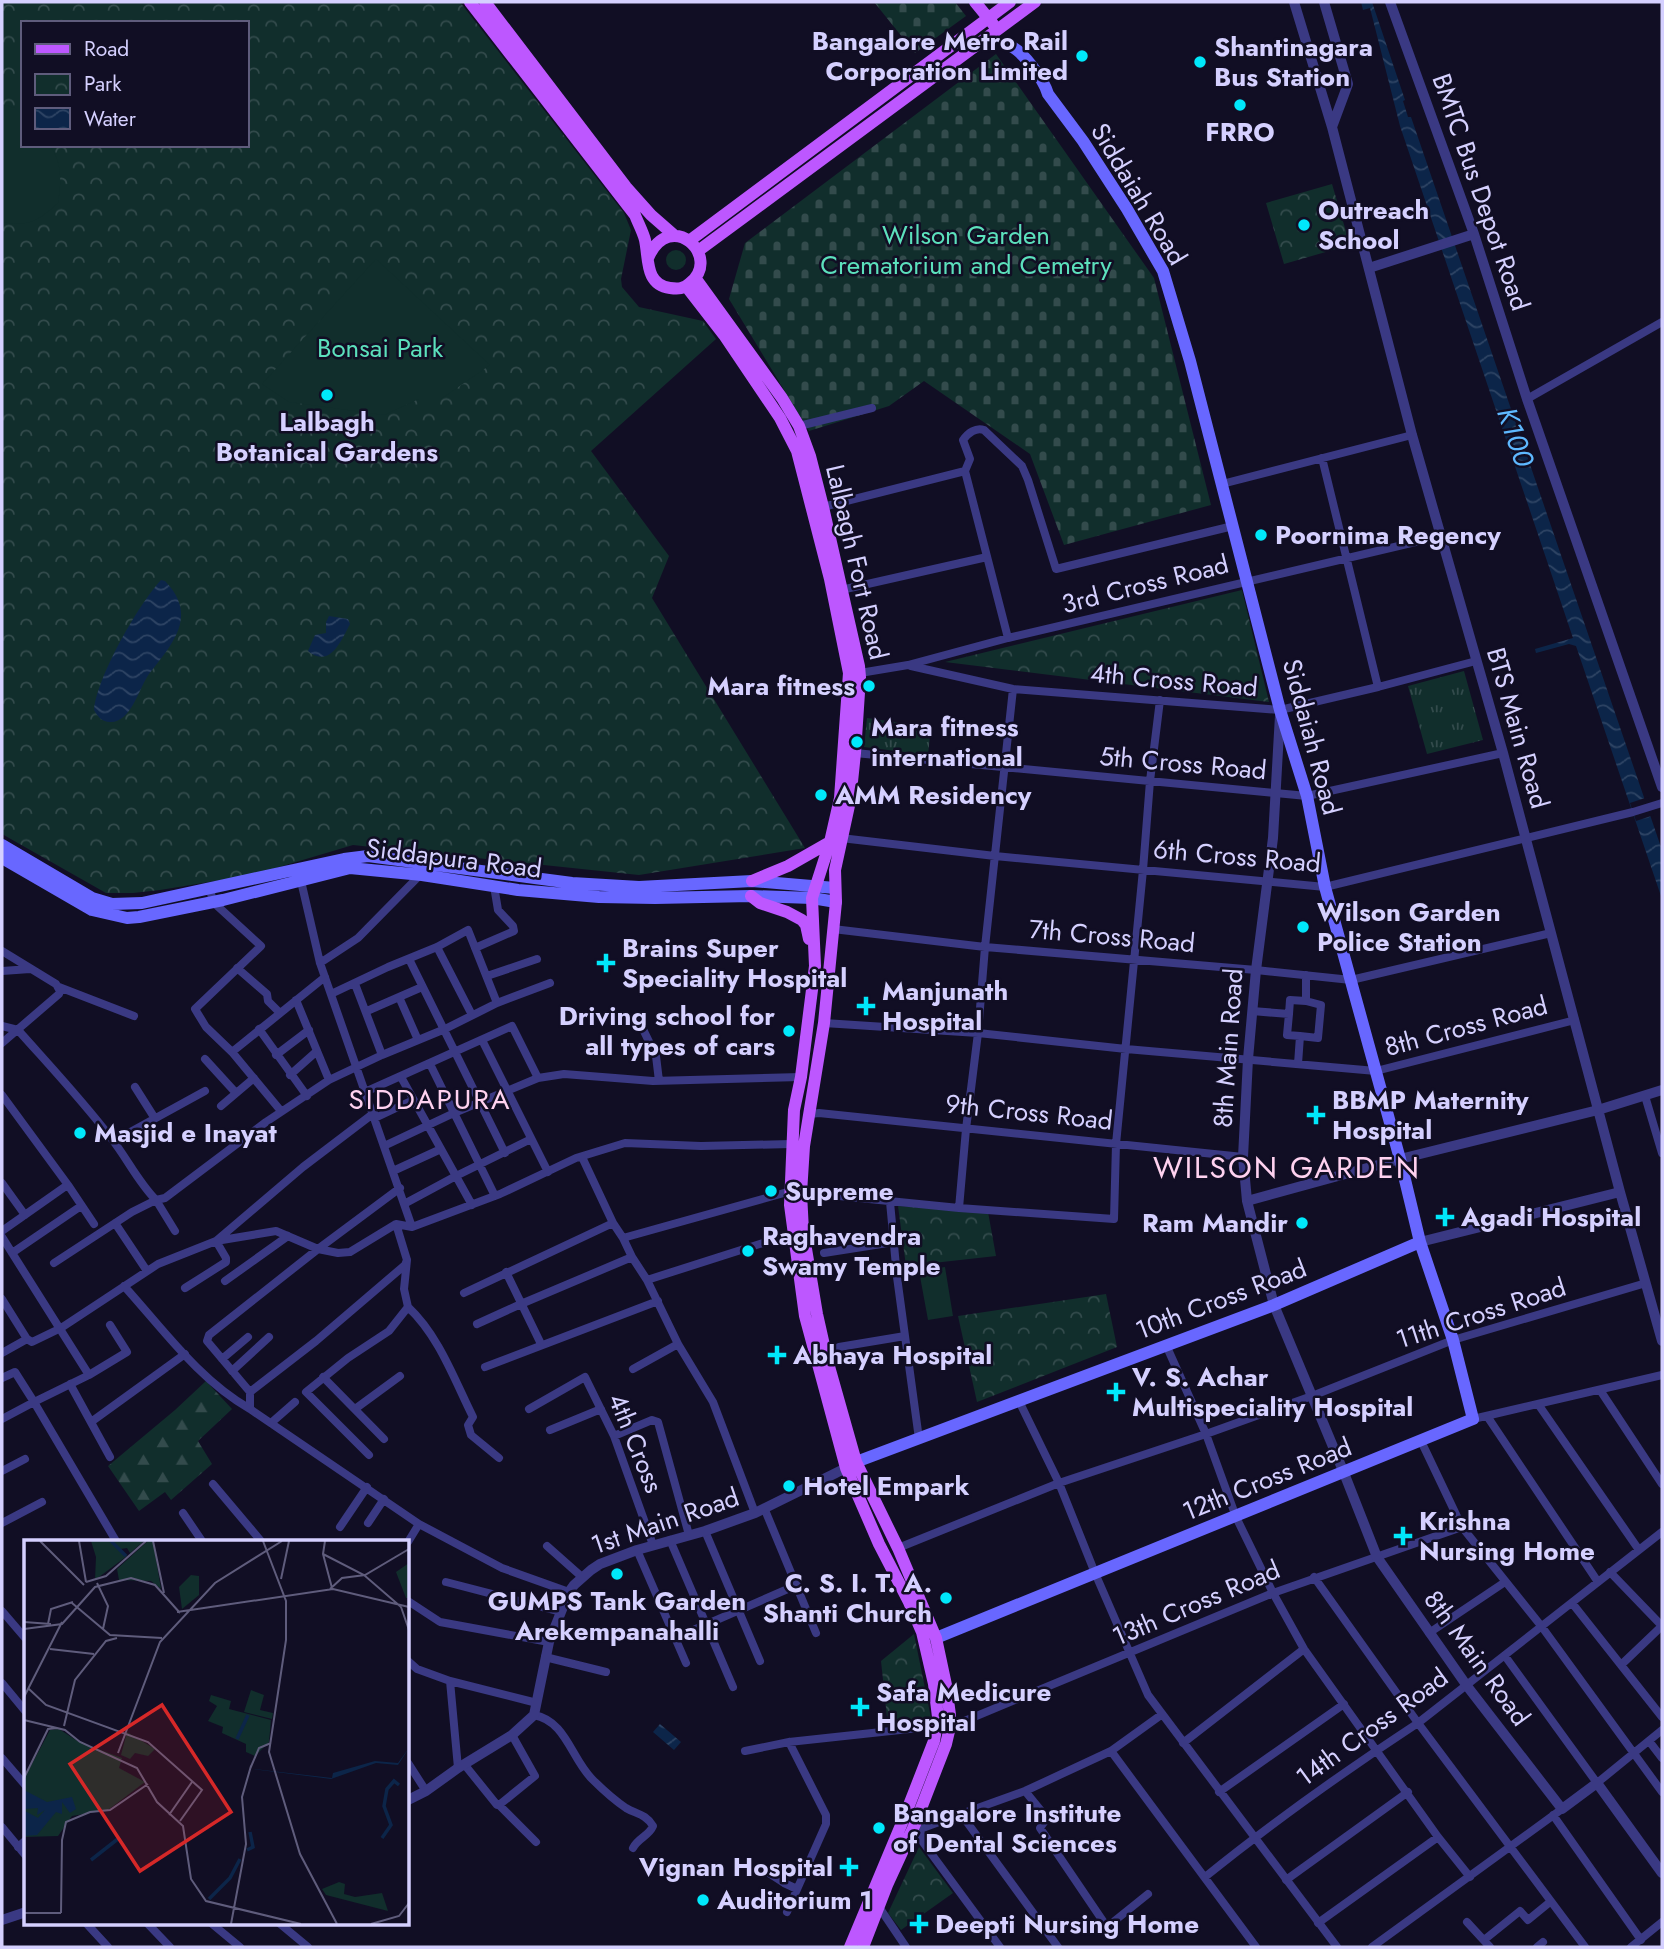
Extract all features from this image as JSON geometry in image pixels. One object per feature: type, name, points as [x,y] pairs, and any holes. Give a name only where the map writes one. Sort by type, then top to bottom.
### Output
[{"type":"main road","points":[[470,2],[635,215],[644,237],[651,276],[665,288],[678,289],[691,283],[700,271],[701,262],[694,246],[675,236],[651,215],[626,187],[485,2]]},
{"type":"main road","points":[[975,2],[998,29]]},
{"type":"main road","points":[[694,246],[1010,2]]},
{"type":"main road","points":[[694,246],[1035,2]]},
{"type":"main road","name":"Siddaiah Road","points":[[998,29],[1046,86],[1048,94],[1083,141],[1127,209],[1163,271],[1190,361],[1280,710],[1307,796],[1325,887],[1400,1159],[1420,1242],[1453,1340],[1473,1419]]},
{"type":"main road","points":[[648,258],[653,246],[662,239],[675,236]]},
{"type":"main road","name":"Lalbagh Fort Road","points":[[691,283],[782,398],[799,426],[823,507],[860,673],[850,802],[813,892]]},
{"type":"main road","name":"Lalbagh Fort Road","points":[[691,283],[780,418],[797,451],[830,579],[849,673],[835,840],[836,902],[824,1023],[804,1146],[801,1193],[803,1231],[817,1314],[851,1465]]},
{"type":"main road","points":[[752,881],[788,866],[835,840]]},
{"type":"main road","name":"Siddapura Road","points":[[2,845],[92,898],[127,905],[301,881],[350,868],[423,869],[639,887],[752,881],[813,892],[836,902]]},
{"type":"main road","name":"Siddapura Road","points":[[2,858],[99,913],[139,917],[344,859],[368,856],[494,886],[617,898],[751,896],[813,892]]},
{"type":"main road","points":[[835,888],[813,892],[815,966],[801,1077],[794,1110],[790,1205],[805,1316],[851,1465],[879,1544],[922,1632],[934,1684],[938,1717],[944,1727],[946,1744],[917,1827],[878,1907],[863,1947]]},
{"type":"main road","points":[[751,896],[760,903],[802,920],[806,925],[815,966]]},
{"type":"main road","name":"10th Cross Road","points":[[851,1465],[1274,1305],[1420,1242]]},
{"type":"main road","name":"12th Cross Road","points":[[936,1638],[1473,1419]]},
{"type":"main road","points":[[850,1947],[934,1741],[950,1715],[936,1638],[923,1602],[898,1548],[851,1465]]},
{"type":"street","name":"BTS Main Road","points":[[1294,2],[1332,127],[1412,435],[1503,754],[1662,1341]]},
{"type":"street","points":[[1324,2],[1348,85],[1332,127]]},
{"type":"street","name":"BMTC Bus Depot Road","points":[[1390,2],[1474,234],[1527,399],[1662,787]]},
{"type":"street","points":[[1369,268],[1474,234]]},
{"type":"street","points":[[1527,399],[1662,322]]},
{"type":"street","points":[[799,426],[872,408]]},
{"type":"street","points":[[1008,638],[965,471],[970,459],[963,440],[974,430],[984,430],[1022,466],[1056,569],[1233,526]]},
{"type":"street","points":[[1222,484],[1412,435]]},
{"type":"street","points":[[1322,458],[1378,687]]},
{"type":"street","points":[[823,507],[965,471]]},
{"type":"street","name":"3rd Cross Road","points":[[860,673],[908,665],[1008,638],[1441,536]]},
{"type":"street","points":[[841,590],[987,557]]},
{"type":"street","name":"4th Cross Road","points":[[908,665],[1013,688],[1280,710],[1476,661]]},
{"type":"street","points":[[959,1208],[1013,688]]},
{"type":"street","points":[[819,1194],[959,1208],[1114,1219],[1116,1143],[1160,700]]},
{"type":"street","name":"8th Main Road","points":[[1280,710],[1273,838],[1266,881],[1248,1059],[1243,1157],[1247,1201],[1274,1305],[1377,1557],[1558,1812]]},
{"type":"street","name":"5th Cross Road","points":[[855,753],[1307,796],[1503,754]]},
{"type":"street","name":"6th Cross Road","points":[[835,840],[1325,887],[1662,803]]},
{"type":"street","points":[[320,963],[358,937],[423,869]]},
{"type":"street","points":[[301,881],[320,963],[412,1227]]},
{"type":"street","points":[[475,948],[514,931],[513,926],[498,910],[494,886]]},
{"type":"street","points":[[211,895],[261,946],[195,1009],[206,1027],[232,1052],[281,1111]]},
{"type":"street","name":"7th Cross Road","points":[[833,929],[985,947],[1351,980],[1551,933]]},
{"type":"street","points":[[331,995],[468,930],[497,1003]]},
{"type":"street","points":[[437,947],[472,1015]]},
{"type":"street","points":[[2,951],[59,987],[134,1016]]},
{"type":"street","points":[[409,959],[505,1153]]},
{"type":"street","points":[[487,976],[537,959]]},
{"type":"street","points":[[237,968],[267,994],[268,1001],[280,1013]]},
{"type":"street","points":[[2,971],[31,969]]},
{"type":"street","points":[[1306,975],[1306,1001]]},
{"type":"street","points":[[232,1052],[325,977]]},
{"type":"street","points":[[54,1263],[115,1223],[156,1200],[165,1198],[281,1111],[329,1080],[497,1003],[550,983]]},
{"type":"street","points":[[355,984],[382,1055]]},
{"type":"street","points":[[2,1043],[59,994],[59,987]]},
{"type":"street","points":[[366,1011],[422,987]]},
{"type":"street","points":[[399,997],[418,1040]]},
{"type":"street","points":[[296,1000],[329,1080]]},
{"type":"street","points":[[1290,1000],[1306,1001],[1321,1005],[1318,1038],[1287,1035],[1290,1000]]},
{"type":"street","points":[[1252,1011],[1289,1014]]},
{"type":"street","name":"8th Cross Road","points":[[824,1023],[978,1033],[1376,1071],[1575,1020]]},
{"type":"street","points":[[639,1021],[656,1056],[659,1081]]},
{"type":"street","points":[[2,1026],[18,1030],[114,1141],[175,1231]]},
{"type":"street","points":[[365,1093],[512,1026],[538,1078]]},
{"type":"street","points":[[259,1029],[307,1096]]},
{"type":"street","points":[[276,1055],[309,1030]]},
{"type":"street","points":[[1298,1064],[1300,1036]]},
{"type":"street","points":[[482,1040],[548,1172]]},
{"type":"street","points":[[290,1075],[317,1051]]},
{"type":"street","points":[[205,1059],[236,1093]]},
{"type":"street","points":[[430,1064],[495,1196]]},
{"type":"street","points":[[384,1146],[538,1078],[564,1074],[659,1081],[801,1077]]},
{"type":"street","points":[[401,1077],[472,1205]]},
{"type":"street","points":[[221,1105],[254,1078]]},
{"type":"street","points":[[135,1087],[155,1117]]},
{"type":"street","points":[[1247,1201],[1400,1159],[1598,1110],[1662,1090]]},
{"type":"street","points":[[114,1141],[205,1091]]},
{"type":"street","points":[[2,1095],[94,1224]]},
{"type":"street","points":[[1645,1096],[1662,1153]]},
{"type":"street","points":[[216,1241],[303,1167],[374,1116],[413,1100]]},
{"type":"street","name":"9th Cross Road","points":[[810,1114],[1243,1157]]},
{"type":"street","points":[[404,1204],[531,1139]]},
{"type":"street","points":[[2,1299],[27,1339],[32,1342],[61,1328],[158,1264],[216,1241],[276,1231],[318,1249],[338,1253],[350,1252],[396,1224],[412,1227],[495,1196],[582,1157],[625,1143],[701,1146],[791,1144]]},
{"type":"street","points":[[393,1171],[441,1149]]},
{"type":"street","points":[[582,1157],[613,1223],[624,1238],[678,1344],[713,1402],[760,1511],[797,1585],[816,1633]]},
{"type":"street","points":[[2,1182],[25,1216]]},
{"type":"street","points":[[2,1231],[66,1186]]},
{"type":"street","points":[[250,1409],[250,1392],[207,1340],[209,1335],[400,1188]]},
{"type":"street","points":[[624,1238],[791,1191]]},
{"type":"street","name":"10th Cross Road","points":[[1420,1242],[1620,1192]]},
{"type":"street","points":[[890,1202],[919,1439]]},
{"type":"street","points":[[12,1253],[81,1206]]},
{"type":"street","points":[[115,1223],[147,1271]]},
{"type":"street","points":[[464,1293],[613,1223]]},
{"type":"street","points":[[396,1224],[407,1260],[404,1289],[408,1307],[423,1321],[433,1336],[473,1417],[468,1425],[471,1435],[499,1458]]},
{"type":"street","points":[[647,1280],[794,1233]]},
{"type":"street","points":[[225,1281],[288,1236]]},
{"type":"street","points":[[2,1237],[89,1375]]},
{"type":"street","points":[[185,1288],[226,1262],[216,1241]]},
{"type":"street","points":[[824,1254],[894,1242]]},
{"type":"street","points":[[477,1324],[632,1256]]},
{"type":"street","points":[[250,1392],[316,1341],[405,1265],[407,1260]]},
{"type":"street","points":[[506,1272],[541,1344]]},
{"type":"street","name":"11th Cross Road","points":[[898,1548],[1059,1483],[1312,1396],[1453,1340],[1646,1283]]},
{"type":"street","points":[[124,1286],[228,1397],[250,1409],[419,1524],[502,1567],[569,1592]]},
{"type":"street","points":[[485,1367],[658,1301]]},
{"type":"street","points":[[369,1455],[306,1392],[348,1358],[389,1331],[408,1307]]},
{"type":"street","points":[[2,1419],[89,1375],[127,1352],[110,1325]]},
{"type":"street","points":[[839,1347],[905,1336]]},
{"type":"street","points":[[222,1359],[248,1337]]},
{"type":"street","points":[[232,1371],[268,1337]]},
{"type":"street","points":[[2,1353],[27,1339]]},
{"type":"street","points":[[633,1369],[678,1344]]},
{"type":"street","points":[[1166,1345],[1206,1434],[1236,1517],[1304,1649],[1438,1837],[1470,1877]]},
{"type":"street","points":[[91,1422],[185,1354]]},
{"type":"street","points":[[2,1378],[15,1372],[115,1540]]},
{"type":"street","name":"12th Cross Road","points":[[1473,1419],[1662,1375]]},
{"type":"street","points":[[355,1409],[400,1376]]},
{"type":"street","points":[[323,1377],[384,1439]]},
{"type":"street","name":"4th Cross","points":[[529,1409],[585,1377],[614,1436],[653,1545]]},
{"type":"street","points":[[70,1384],[110,1457]]},
{"type":"street","points":[[1600,1390],[1662,1484]]},
{"type":"street","points":[[1019,1401],[1059,1483],[1148,1695],[1337,1947]]},
{"type":"street","points":[[271,1423],[295,1402]]},
{"type":"street","points":[[1538,1404],[1639,1550]]},
{"type":"street","points":[[550,1430],[601,1409]]},
{"type":"street","points":[[1487,1416],[1598,1582]]},
{"type":"street","points":[[614,1436],[652,1420],[658,1422],[689,1535]]},
{"type":"street","points":[[1421,1441],[1462,1527],[1542,1627],[1662,1792]]},
{"type":"street","points":[[2,1471],[24,1459]]},
{"type":"street","name":"1st Main Road","points":[[534,1715],[549,1642],[569,1592],[582,1577],[600,1564],[760,1511],[851,1465]]},
{"type":"street","points":[[213,1484],[260,1540]]},
{"type":"street","points":[[340,1527],[367,1488]]},
{"type":"street","points":[[368,1523],[384,1499]]},
{"type":"street","points":[[2,1523],[42,1502]]},
{"type":"street","points":[[183,1513],[201,1540]]},
{"type":"street","points":[[409,1540],[419,1524]]},
{"type":"street","name":"13th Cross Road","points":[[745,1751],[789,1742],[944,1727],[1273,1592],[1462,1527]]},
{"type":"street","points":[[705,1531],[760,1661]]},
{"type":"street","name":"14th Cross Road","points":[[1205,1877],[1254,1838],[1418,1723],[1661,1534]]},
{"type":"street","points":[[670,1540],[733,1687]]},
{"type":"street","points":[[547,1546],[582,1577]]},
{"type":"street","points":[[638,1550],[686,1663]]},
{"type":"street","points":[[1610,1572],[1662,1626],[1621,1665]]},
{"type":"street","points":[[1314,1577],[1418,1723],[1585,1947]]},
{"type":"street","points":[[446,1582],[561,1612]]},
{"type":"street","points":[[1429,1633],[1505,1582]]},
{"type":"street","points":[[675,1638],[797,1585]]},
{"type":"street","points":[[410,1602],[439,1622],[549,1642]]},
{"type":"street","points":[[1572,1603],[1662,1717]]},
{"type":"street","points":[[2,1611],[24,1637]]},
{"type":"street","points":[[1183,1743],[1304,1649]]},
{"type":"street","points":[[1504,1656],[1662,1872]]},
{"type":"street","points":[[545,1657],[606,1672]]},
{"type":"street","points":[[410,1663],[416,1669],[450,1681],[537,1703]]},
{"type":"street","points":[[450,1681],[461,1766],[536,1842]]},
{"type":"street","points":[[2,1683],[24,1710]]},
{"type":"street","points":[[1220,1792],[1344,1704]]},
{"type":"street","points":[[410,1799],[512,1735],[534,1715],[542,1716],[561,1730],[577,1758],[597,1784],[627,1809],[641,1814],[651,1822],[651,1830],[636,1841],[633,1847]]},
{"type":"street","points":[[1000,1947],[922,1841],[917,1827],[1025,1791],[1111,1751],[1161,1715]]},
{"type":"street","points":[[1372,1947],[1597,1783],[1662,1730]]},
{"type":"street","points":[[499,1805],[535,1775],[512,1735]]},
{"type":"street","points":[[1649,1741],[1662,1758]]},
{"type":"street","points":[[788,1912],[826,1824],[826,1815],[789,1742]]},
{"type":"street","points":[[1111,1751],[1256,1947]]},
{"type":"street","points":[[2,1758],[24,1784]]},
{"type":"street","points":[[410,1766],[426,1791]]},
{"type":"street","points":[[1025,1791],[1046,1818],[1040,1828],[1107,1927],[1148,1894]]},
{"type":"street","points":[[1286,1880],[1408,1792]]},
{"type":"street","points":[[1558,1812],[1641,1940]]},
{"type":"street","points":[[961,1814],[1058,1947]]},
{"type":"street","points":[[2,1827],[24,1854]]},
{"type":"street","points":[[1318,1923],[1438,1837]]},
{"type":"street","points":[[18,1847],[24,1842]]},
{"type":"street","points":[[767,1872],[797,1889]]},
{"type":"street","points":[[1467,1922],[1487,1944],[1520,1911],[1528,1920],[1550,1902]]},
{"type":"street","points":[[878,1907],[906,1947]]},
{"type":"street","points":[[2,1920],[24,1913]]},
{"type":"street","points":[[2,1926],[24,1920]]},
{"type":"street","points":[[1630,1947],[1662,1922]]},
{"type":"street","points":[[87,1924],[108,1947]]},
{"type":"street","points":[[148,1924],[170,1947]]},
{"type":"street","points":[[212,1924],[240,1947]]},
{"type":"street","points":[[280,1924],[308,1947]]},
{"type":"green space","name":"Lalbagh Botanical Gardens","points":[[2,2],[460,2],[624,213],[631,230],[621,279],[622,287],[639,307],[703,321],[716,339],[591,451],[669,556],[652,598],[805,848],[639,875],[353,845],[252,875],[160,890],[106,893],[2,834]]},
{"type":"green space","points":[[874,2],[955,2],[966,16],[915,53]]},
{"type":"green space","name":"Wilson Garden Crematorium and Cemetry","points":[[996,54],[1154,278],[1211,505],[1064,545],[1030,454],[924,381],[889,406],[809,431],[729,299],[745,243]]},
{"type":"green space","points":[[2,104],[15,108],[21,114],[21,147],[51,147],[54,151],[59,165],[60,181],[58,203],[45,214],[26,223],[2,222]]},
{"type":"green space","points":[[1332,184],[1350,245],[1284,264],[1266,203]]},
{"type":"green space","points":[[672,250],[680,250],[686,260],[680,270],[672,270],[666,264],[666,256]]},
{"type":"green space","name":"Bonsai Park","points":[[376,259],[490,365],[441,399],[419,399],[384,415],[289,402],[262,384]]},
{"type":"green space","points":[[1242,590],[1269,702],[945,662]]},
{"type":"green space","points":[[1464,671],[1483,740],[1427,754],[1408,686]]},
{"type":"green space","points":[[867,718],[931,727],[928,755],[864,747]]},
{"type":"green space","points":[[898,1206],[988,1212],[996,1256],[906,1266]]},
{"type":"green space","points":[[945,1267],[953,1316],[928,1320],[919,1271]]},
{"type":"green space","points":[[1106,1294],[1117,1347],[977,1402],[958,1316]]},
{"type":"green space","points":[[206,1381],[232,1409],[198,1441],[212,1464],[171,1500],[165,1492],[139,1511],[108,1466]]},
{"type":"green space","points":[[914,1634],[932,1723],[888,1727],[881,1661]]},
{"type":"green space","points":[[919,1847],[953,1893],[901,1930],[888,1913]]},
{"type":"water","name":"K100","points":[[1361,2],[1372,2],[1405,100],[1403,101],[1408,117],[1411,117],[1662,850],[1662,899],[1576,646],[1569,644],[1536,653],[1535,649],[1573,638],[1400,126],[1370,8],[1363,10]]},
{"type":"water","points":[[161,580],[165,581],[175,594],[180,606],[178,629],[129,711],[117,721],[105,721],[94,710],[110,661],[130,623]]},
{"type":"water","points":[[329,616],[348,619],[350,624],[334,651],[323,657],[316,656],[308,651],[315,635],[326,633]]},
{"type":"water","points":[[660,1724],[681,1742],[674,1750],[653,1732]]},
{"type":"pier","points":[[1648,797],[1654,815],[1636,821],[1630,803]]},
{"type":"place","name":"Bangalore Metro Rail Corporation Limited","points":[[1082,56]]},
{"type":"place","name":"Shantinagara Bus Station","points":[[1200,62]]},
{"type":"place","name":"FRRO","points":[[1240,105]]},
{"type":"place","name":"Outreach School","points":[[1304,225]]},
{"type":"place","name":"Lalbagh Botanical Gardens","points":[[327,395]]},
{"type":"place","name":"Poornima Regency","points":[[1261,535]]},
{"type":"place","name":"Mara fitness","points":[[869,686]]},
{"type":"place","name":"Mara fitness international","points":[[857,742]]},
{"type":"place","name":"AMM Residency","points":[[821,795]]},
{"type":"place","name":"Wilson Garden Police Station","points":[[1303,927]]},
{"type":"place","name":"Brains Super Speciality Hospital","points":[[606,963]]},
{"type":"place","name":"Manjunath Hospital","points":[[866,1006]]},
{"type":"place","name":"Driving school for all types of cars","points":[[789,1031]]},
{"type":"place","name":"BBMP Maternity Hospital","points":[[1316,1115]]},
{"type":"place","name":"Masjid e Inayat","points":[[80,1133]]},
{"type":"place","name":"Supreme","points":[[771,1191]]},
{"type":"place","name":"Agadi Hospital","points":[[1445,1217]]},
{"type":"place","name":"Ram Mandir","points":[[1302,1223]]},
{"type":"place","name":"Raghavendra Swamy Temple","points":[[748,1251]]},
{"type":"place","name":"Abhaya Hospital","points":[[777,1355]]},
{"type":"place","name":"V. S. Achar Multispeciality Hospital","points":[[1116,1392]]},
{"type":"place","name":"Hotel Empark","points":[[789,1486]]},
{"type":"place","name":"Krishna Nursing Home","points":[[1403,1536]]},
{"type":"place","name":"GUMPS Tank Garden Arekempanahalli","points":[[617,1574]]},
{"type":"place","name":"C. S. I. T. A. Shanti Church","points":[[946,1598]]},
{"type":"place","name":"Safa Medicure Hospital","points":[[860,1707]]},
{"type":"place","name":"Bangalore Institute of Dental Sciences","points":[[879,1828]]},
{"type":"place","name":"Vignan Hospital","points":[[849,1867]]},
{"type":"place","name":"Auditorium 1","points":[[703,1900]]},
{"type":"place","name":"Deepti Nursing Home","points":[[919,1924]]},
{"type":"district","name":"SIDDAPURA","points":[[430,1099]]},
{"type":"district","name":"WILSON GARDEN","points":[[1287,1168]]}]
